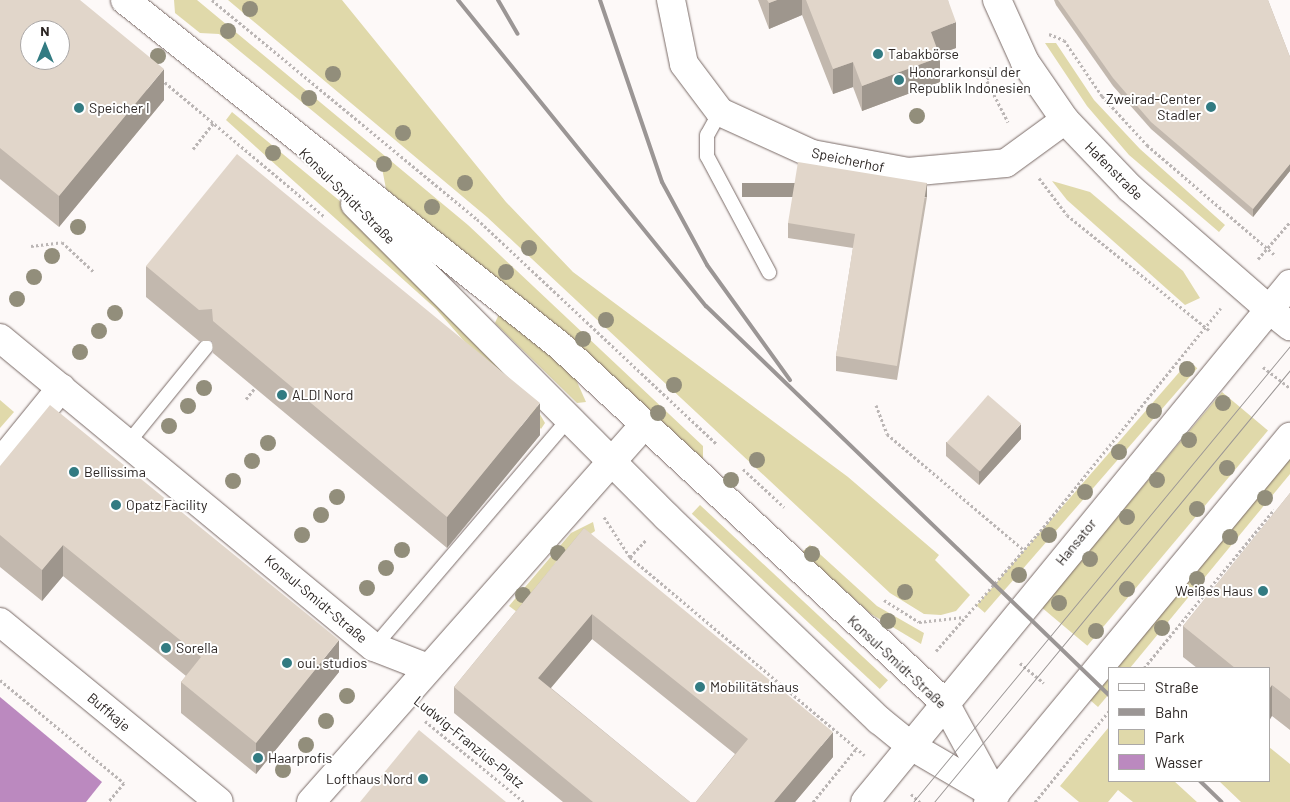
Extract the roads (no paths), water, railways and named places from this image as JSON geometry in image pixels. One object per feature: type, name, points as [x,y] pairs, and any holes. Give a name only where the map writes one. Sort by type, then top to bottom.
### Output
[{"type":"street","name":"Konsul-Smidt-Straße","points":[[126,0],[274,121],[559,345],[643,426],[945,703],[995,800]]},
{"type":"street","name":"Speicherhof","points":[[671,0],[684,64],[720,112],[812,154],[908,172],[1006,163],[1065,120]]},
{"type":"street","name":"Hafenstraße","points":[[1001,8],[1024,62],[1065,120],[1130,188],[1280,318]]},
{"type":"street","name":"Konsul-Smidt-Straße","points":[[274,121],[611,462],[872,714],[912,746],[995,800]]},
{"type":"street","name":"Hansator","points":[[865,802],[995,643],[1280,318],[1290,284]]},
{"type":"street","name":"Konsul-Smidt-Straße","points":[[0,338],[374,647],[428,668]]},
{"type":"street","points":[[0,463],[61,388]]},
{"type":"street","points":[[311,802],[399,700],[643,426]]},
{"type":"street","points":[[995,800],[1069,703],[1290,437]]},
{"type":"street","name":"Buffkaje","points":[[0,622],[219,802]]},
{"type":"lane","points":[[720,112],[707,135],[707,156],[769,272]]},
{"type":"lane","points":[[128,443],[206,347]]},
{"type":"lane","points":[[374,647],[568,419]]},
{"type":"water","points":[[0,697],[102,782],[86,802],[0,802]]},
{"type":"tram line","points":[[913,802],[1290,346]]},
{"type":"tram line","points":[[934,802],[1290,370]]},
{"type":"railway","points":[[458,0],[706,306],[1108,694]]},
{"type":"railway","points":[[498,0],[518,34]]},
{"type":"railway","points":[[600,0],[662,182],[707,265],[790,380]]},
{"type":"railway","points":[[1201,782],[1222,802]]},
{"type":"place","name":"Tabakbörse","points":[[878,54]]},
{"type":"place","name":"Honorarkonsul der Republik Indonesien","points":[[899,80]]},
{"type":"place","name":"Zweirad-Center Stadler","points":[[1211,107]]},
{"type":"place","name":"Speicher I","points":[[79,108]]},
{"type":"place","name":"ALDI Nord","points":[[282,395]]},
{"type":"place","name":"Bellissima","points":[[74,472]]},
{"type":"place","name":"Opatz Facility","points":[[116,505]]},
{"type":"place","name":"Weißes Haus","points":[[1263,591]]},
{"type":"place","name":"Sorella","points":[[166,648]]},
{"type":"place","name":"oui. studios","points":[[287,663]]},
{"type":"place","name":"Mobilitätshaus","points":[[700,687]]},
{"type":"place","name":"Haarprofis","points":[[258,758]]},
{"type":"place","name":"Lofthaus Nord","points":[[423,779]]}]
